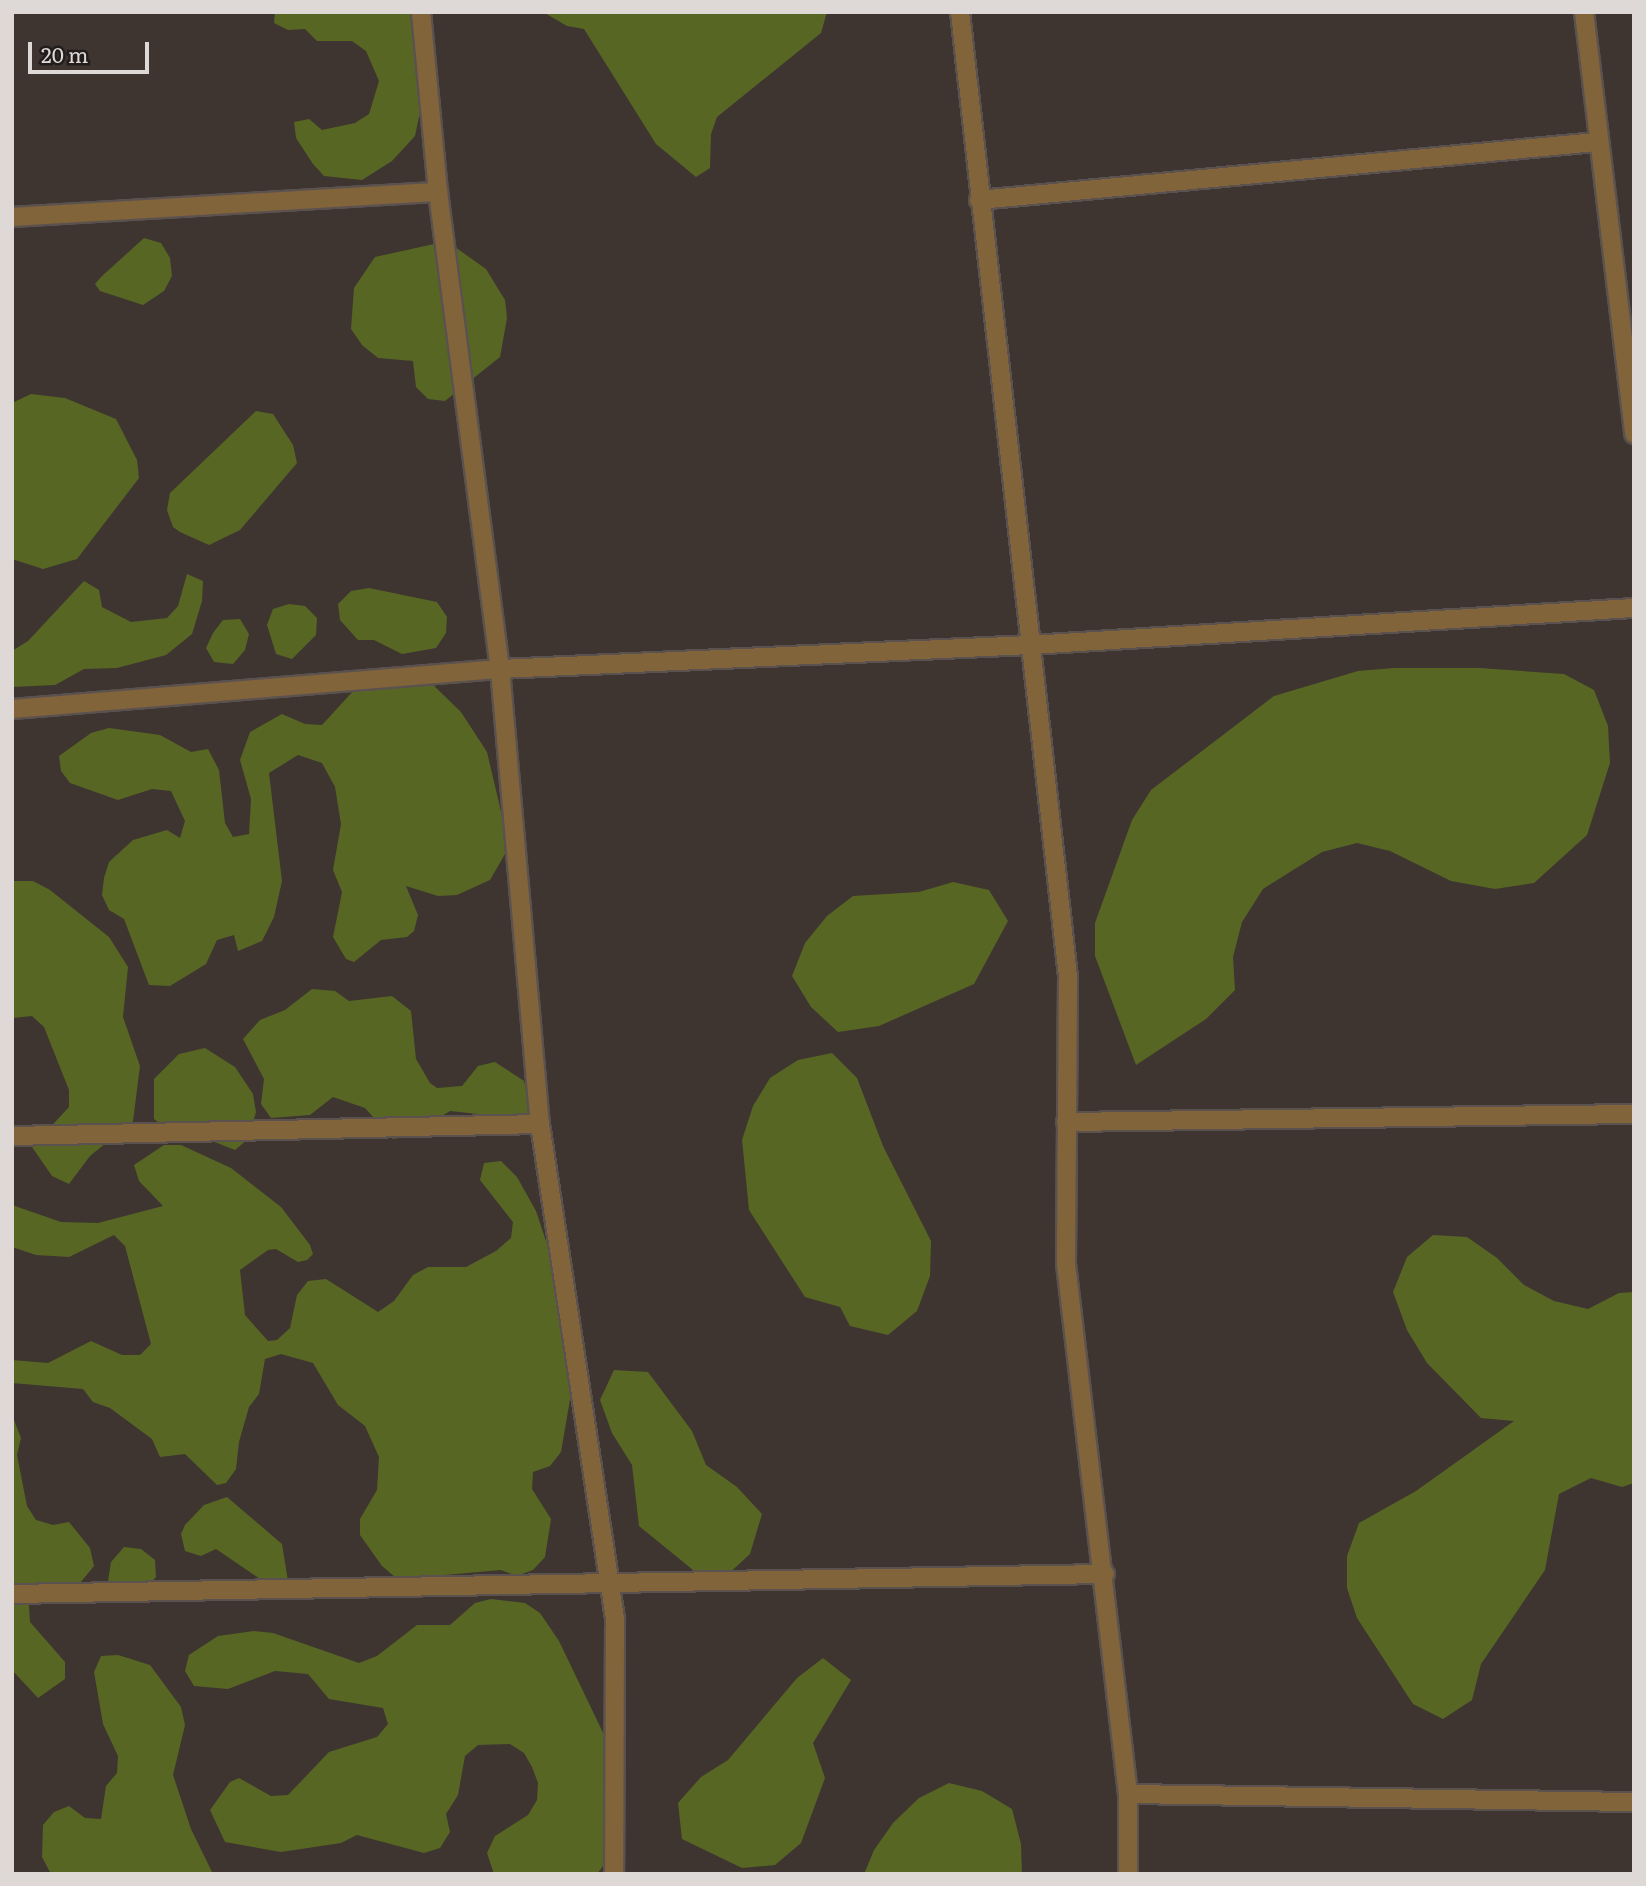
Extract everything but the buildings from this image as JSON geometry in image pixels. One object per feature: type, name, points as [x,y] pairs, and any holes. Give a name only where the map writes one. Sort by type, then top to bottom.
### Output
[{"type":"street","points":[[421,12],[438,192],[500,669],[540,1125],[615,1619],[614,1874]]},
{"type":"street","points":[[960,12],[1068,977],[1066,1264],[1105,1574],[1128,1794],[1128,1874]]},
{"type":"street","points":[[1584,12],[1596,142],[1634,434]]},
{"type":"street","points":[[979,200],[1596,142]]},
{"type":"street","points":[[12,217],[438,192]]},
{"type":"street","points":[[12,709],[500,669],[1030,645],[1634,608]]},
{"type":"street","points":[[1066,1122],[1634,1114]]},
{"type":"street","points":[[12,1136],[540,1125]]},
{"type":"street","points":[[12,1594],[609,1580],[1105,1574]]},
{"type":"street","points":[[1128,1794],[1634,1802]]},
{"type":"green space","points":[[275,12],[423,12],[427,79],[415,136],[392,161],[362,180],[324,176],[313,164],[296,138],[294,122],[309,119],[322,130],[355,123],[369,114],[379,81],[366,51],[352,41],[317,41],[305,29],[288,30],[274,23]]},
{"type":"green space","points":[[543,12],[827,12],[821,33],[717,117],[711,134],[710,168],[696,177],[656,144],[584,29],[567,26]]},
{"type":"green space","points":[[144,238],[161,243],[170,258],[172,276],[164,291],[143,305],[100,291],[95,284]]},
{"type":"green space","points":[[434,244],[455,247],[486,269],[505,300],[507,318],[500,357],[445,401],[428,399],[416,387],[413,361],[378,358],[362,345],[351,329],[354,288],[375,257]]},
{"type":"green space","points":[[31,394],[65,398],[116,419],[137,460],[139,478],[77,559],[43,569],[12,559],[12,403]]},
{"type":"green space","points":[[256,411],[273,414],[293,445],[297,463],[240,530],[209,545],[180,532],[173,527],[167,510],[170,493]]},
{"type":"green space","points":[[187,574],[203,581],[202,601],[192,634],[166,655],[117,668],[84,669],[55,685],[12,687],[12,651],[28,641],[84,581],[99,590],[102,607],[131,622],[167,618],[178,606]]},
{"type":"green space","points":[[369,588],[437,602],[447,617],[446,633],[436,648],[402,654],[374,640],[358,640],[340,620],[338,604],[351,591]]},
{"type":"green space","points":[[289,604],[305,606],[317,618],[316,635],[292,659],[276,654],[267,625],[273,609]]},
{"type":"green space","points":[[240,619],[249,634],[245,650],[233,664],[214,662],[206,648],[213,633],[223,620]]},
{"type":"green space","points":[[1394,668],[1480,668],[1564,674],[1594,690],[1608,726],[1610,763],[1587,835],[1534,883],[1495,889],[1451,881],[1390,851],[1357,843],[1322,852],[1263,889],[1242,922],[1233,957],[1235,990],[1206,1019],[1136,1065],[1095,956],[1095,923],[1132,820],[1151,790],[1274,696],[1358,671]]},
{"type":"green space","points":[[431,683],[461,712],[487,752],[507,837],[505,854],[490,880],[457,895],[438,896],[406,886],[418,915],[414,931],[407,937],[381,940],[354,962],[346,959],[333,937],[342,892],[333,870],[341,824],[335,787],[322,763],[298,755],[269,773],[282,881],[274,917],[262,941],[238,951],[234,935],[217,940],[206,964],[170,986],[149,985],[124,919],[109,910],[102,895],[104,878],[109,862],[133,840],[167,830],[180,838],[185,821],[171,791],[152,789],[118,800],[70,783],[61,771],[59,756],[91,733],[109,728],[160,735],[191,752],[208,749],[219,770],[225,823],[233,837],[249,834],[251,799],[240,760],[250,732],[282,714],[305,724],[322,725],[355,689]]},
{"type":"green space","points":[[12,881],[33,881],[50,890],[109,937],[128,967],[123,1017],[140,1066],[133,1121],[90,1156],[69,1184],[52,1176],[32,1147],[69,1107],[69,1090],[44,1027],[32,1016],[12,1018]]},
{"type":"green space","points":[[953,882],[989,890],[1008,921],[974,984],[879,1026],[838,1032],[811,1007],[792,976],[805,943],[827,916],[853,896],[919,892]]},
{"type":"green space","points":[[312,989],[335,991],[349,1001],[392,996],[411,1011],[416,1059],[430,1083],[437,1088],[462,1086],[478,1066],[495,1062],[524,1081],[532,1109],[521,1125],[504,1127],[478,1114],[450,1111],[410,1136],[393,1139],[365,1108],[333,1097],[310,1115],[271,1118],[261,1104],[264,1079],[243,1039],[260,1020],[285,1010]]},
{"type":"green space","points":[[205,1048],[235,1067],[253,1094],[256,1112],[248,1139],[235,1150],[212,1141],[185,1142],[154,1119],[154,1079],[179,1054]]},
{"type":"green space","points":[[832,1053],[857,1078],[883,1146],[931,1241],[930,1276],[917,1311],[888,1335],[850,1326],[840,1307],[805,1297],[749,1210],[742,1140],[753,1106],[770,1078],[798,1060]]},
{"type":"green space","points":[[164,1145],[181,1145],[231,1168],[281,1207],[310,1245],[313,1254],[307,1260],[298,1262],[276,1249],[268,1250],[240,1270],[245,1315],[268,1341],[277,1340],[290,1328],[297,1295],[308,1281],[326,1279],[378,1312],[394,1301],[413,1275],[428,1267],[466,1267],[496,1251],[511,1238],[513,1222],[480,1180],[484,1163],[501,1161],[517,1177],[536,1211],[560,1283],[574,1376],[561,1452],[550,1466],[533,1472],[532,1489],[551,1519],[545,1557],[533,1570],[517,1576],[501,1570],[411,1578],[395,1577],[382,1566],[360,1535],[360,1519],[377,1490],[379,1457],[365,1426],[338,1405],[313,1363],[281,1354],[265,1359],[259,1394],[249,1407],[239,1442],[236,1469],[226,1483],[217,1485],[185,1454],[160,1457],[152,1439],[110,1408],[93,1402],[83,1389],[12,1383],[12,1360],[48,1363],[91,1341],[122,1355],[140,1355],[151,1344],[125,1246],[114,1235],[69,1257],[36,1255],[12,1247],[12,1205],[61,1222],[98,1223],[163,1206],[139,1181],[134,1165]]},
{"type":"green space","points":[[1433,1235],[1467,1237],[1497,1258],[1524,1285],[1554,1301],[1588,1309],[1619,1293],[1634,1292],[1634,1483],[1622,1487],[1591,1478],[1559,1494],[1545,1570],[1481,1664],[1472,1700],[1443,1719],[1413,1704],[1357,1618],[1347,1588],[1347,1556],[1359,1523],[1416,1491],[1514,1421],[1481,1418],[1427,1363],[1407,1330],[1393,1292],[1407,1257]]},
{"type":"green space","points":[[614,1370],[648,1372],[692,1431],[706,1465],[737,1487],[762,1514],[750,1554],[725,1577],[693,1570],[639,1526],[632,1465],[612,1433],[600,1400]]},
{"type":"green space","points":[[12,1415],[21,1438],[17,1455],[27,1506],[36,1520],[53,1525],[69,1522],[90,1548],[94,1566],[71,1594],[39,1592],[29,1605],[30,1622],[65,1662],[65,1679],[38,1698],[12,1670]]},
{"type":"green space","points":[[227,1497],[282,1544],[288,1581],[272,1587],[216,1549],[201,1556],[185,1551],[181,1534],[185,1525],[204,1505]]},
{"type":"green space","points":[[124,1547],[141,1549],[155,1560],[156,1577],[135,1601],[117,1594],[108,1581],[111,1562]]},
{"type":"green space","points":[[491,1599],[525,1603],[540,1613],[559,1641],[607,1741],[615,1850],[597,1874],[494,1874],[487,1853],[495,1836],[528,1815],[537,1800],[538,1783],[532,1767],[524,1753],[510,1744],[478,1745],[465,1756],[458,1795],[446,1814],[450,1832],[440,1848],[424,1853],[357,1835],[341,1843],[281,1852],[225,1842],[210,1810],[230,1782],[239,1778],[271,1796],[288,1795],[329,1752],[377,1737],[388,1724],[383,1708],[329,1699],[308,1674],[275,1671],[228,1689],[194,1686],[185,1671],[189,1655],[218,1636],[254,1631],[273,1633],[359,1663],[377,1656],[417,1625],[450,1625],[475,1603]]},
{"type":"green space","points":[[118,1655],[150,1665],[181,1707],[185,1725],[173,1775],[191,1829],[213,1874],[51,1874],[42,1857],[43,1825],[54,1812],[69,1806],[85,1818],[101,1819],[106,1786],[117,1773],[118,1756],[103,1724],[94,1672],[101,1656]]},
{"type":"green space","points":[[823,1658],[851,1680],[813,1743],[825,1778],[801,1843],[775,1865],[742,1868],[682,1839],[678,1803],[701,1777],[728,1760],[797,1678]]},
{"type":"green space","points":[[949,1783],[982,1791],[1012,1809],[1021,1844],[1022,1874],[864,1874],[874,1850],[893,1823],[919,1798]]}]
